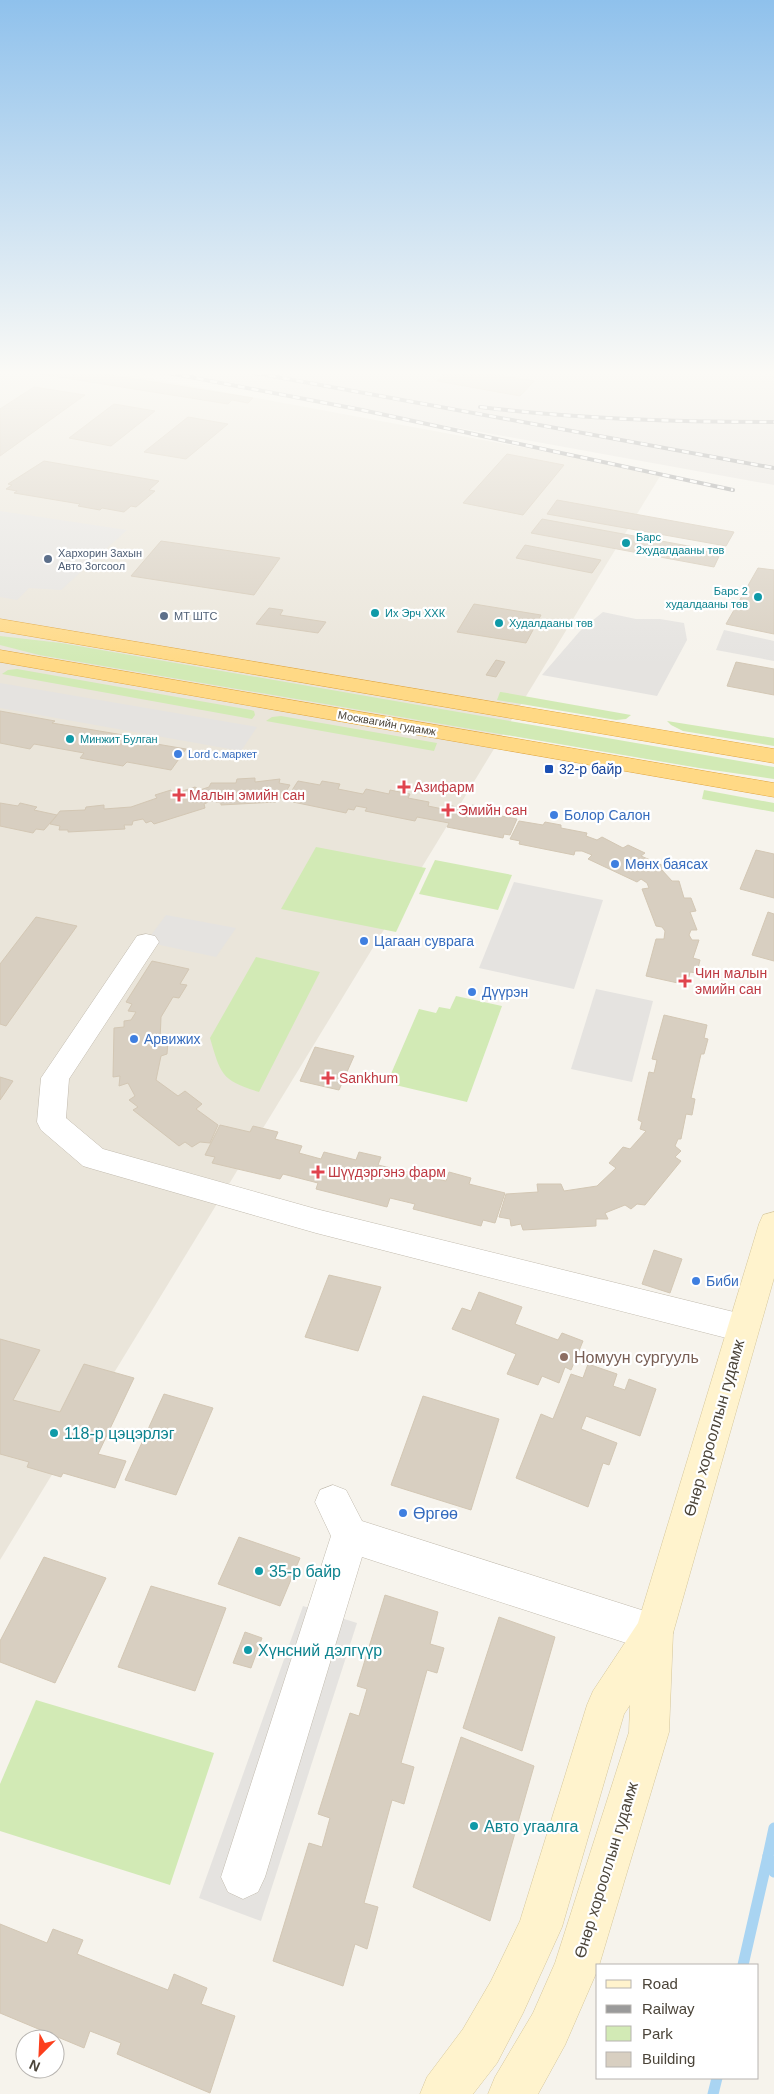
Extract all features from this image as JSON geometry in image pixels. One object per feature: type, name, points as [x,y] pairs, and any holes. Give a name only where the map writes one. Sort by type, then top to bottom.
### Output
[{"type":"highway","points":[[0,625],[774,756]]},
{"type":"highway","name":"Москвагийн гудамж","points":[[0,656],[774,790]]},
{"type":"main road","name":"Өнөр хорооллын гудамж","points":[[512,2094],[549,2029],[576,1967],[649,1732],[654,1633],[774,1224]]},
{"type":"main road","name":"Өнөр хорооллын гудамж","points":[[444,2094],[480,2046],[507,1997],[540,1927],[607,1705],[654,1633]]},
{"type":"street","points":[[146,942],[55,1078],[51,1122],[93,1158],[316,1221],[742,1328]]},
{"type":"street","points":[[243,1877],[342,1518],[654,1633]]},
{"type":"shaded area","points":[[0,471],[650,471],[662,473],[0,1560]]},
{"type":"shaded area","points":[[695,471],[774,471],[774,485]]},
{"type":"shaded area","name":"Хархорин 3ахын Авто 3огсоол","points":[[0,511],[127,530],[61,590],[29,588],[17,600],[0,597]]},
{"type":"shaded area","points":[[603,612],[636,619],[660,619],[684,623],[687,640],[657,696],[542,675],[580,631]]},
{"type":"shaded area","points":[[724,630],[774,641],[774,661],[716,650]]},
{"type":"shaded area","points":[[0,683],[257,727],[241,751],[0,708]]},
{"type":"shaded area","points":[[514,882],[603,900],[574,989],[479,968]]},
{"type":"shaded area","points":[[166,915],[236,928],[216,957],[146,942]]},
{"type":"shaded area","points":[[596,989],[653,1001],[632,1082],[571,1069]]},
{"type":"shaded area","points":[[303,1606],[357,1623],[261,1921],[199,1898]]},
{"type":"green space","points":[[0,636],[61,643],[774,767],[774,779],[699,768],[39,655],[0,645]]},
{"type":"green space","points":[[17,669],[251,710],[254,711],[255,715],[252,719],[2,674],[8,670]]},
{"type":"green space","points":[[500,692],[631,715],[626,719],[616,720],[497,700]]},
{"type":"green space","points":[[281,716],[437,743],[434,751],[266,721],[272,717]]},
{"type":"green space","points":[[667,721],[774,738],[774,746],[683,731]]},
{"type":"green space","points":[[704,790],[774,803],[774,812],[702,799]]},
{"type":"green space","points":[[316,847],[426,868],[396,932],[281,909]]},
{"type":"green space","points":[[435,860],[512,875],[498,910],[419,894]]},
{"type":"green space","points":[[256,957],[320,972],[259,1092],[237,1084],[224,1074],[220,1068],[210,1038]]},
{"type":"green space","points":[[456,996],[502,1006],[467,1102],[387,1083],[419,1009],[436,1013],[439,1007],[450,1009]]},
{"type":"green space","points":[[36,1700],[214,1753],[170,1885],[0,1831],[0,1784]]},
{"type":"building","points":[[29,471],[100,471],[159,481],[149,490],[155,491],[136,507],[131,506],[124,512],[102,508],[100,510],[78,506],[80,504],[14,493],[17,491],[6,489],[12,485],[8,484]]},
{"type":"building","points":[[492,471],[559,471],[523,515],[463,503]]},
{"type":"building","name":"Барс 2худалдааны төв","points":[[557,500],[734,532],[726,546],[547,514]]},
{"type":"building","name":"Барс 2худалдааны төв","points":[[542,519],[721,552],[714,567],[531,533]]},
{"type":"building","points":[[161,541],[280,558],[254,595],[131,576]]},
{"type":"building","points":[[525,545],[601,560],[592,573],[516,558]]},
{"type":"building","name":"Барс 2 худалдааны төв","points":[[758,568],[774,570],[774,634],[726,624]]},
{"type":"building","name":"Худалдааны төв","points":[[474,604],[541,615],[526,643],[457,632]]},
{"type":"building","points":[[269,608],[283,610],[280,615],[326,622],[318,633],[256,624]]},
{"type":"building","points":[[496,660],[505,662],[496,677],[486,675]]},
{"type":"building","points":[[736,662],[774,669],[774,695],[727,686]]},
{"type":"building","name":"Минжит Булган","points":[[0,711],[55,721],[52,723],[141,738],[139,741],[186,749],[171,770],[127,762],[123,766],[80,758],[84,753],[34,744],[30,749],[0,743]]},
{"type":"building","points":[[255,778],[255,782],[280,779],[279,783],[290,785],[282,798],[276,798],[276,802],[221,805],[221,803],[211,801],[204,804],[205,808],[154,824],[151,821],[146,823],[143,819],[133,821],[132,825],[124,825],[125,829],[68,832],[68,830],[59,830],[60,826],[50,824],[60,811],[85,810],[86,807],[104,805],[104,809],[131,807],[157,798],[155,795],[171,790],[173,794],[195,787],[200,790],[209,787],[211,783],[236,783],[237,779]]},
{"type":"building","points":[[298,781],[320,785],[322,781],[340,784],[338,789],[363,794],[366,789],[389,794],[390,790],[410,794],[408,798],[429,802],[428,806],[448,810],[448,805],[470,810],[472,805],[493,809],[491,814],[517,819],[510,835],[504,834],[503,838],[447,827],[449,823],[417,817],[415,821],[365,811],[367,808],[356,806],[354,810],[348,809],[346,813],[293,802],[294,799],[287,798]]},
{"type":"building","points":[[0,803],[18,806],[20,803],[37,807],[34,810],[57,815],[44,830],[36,829],[33,833],[0,826]]},
{"type":"building","points":[[519,821],[543,825],[545,822],[561,825],[561,828],[587,833],[586,836],[597,840],[602,837],[623,848],[628,845],[645,853],[641,856],[664,866],[661,869],[672,881],[679,881],[684,898],[691,898],[696,911],[690,912],[697,930],[691,930],[689,935],[692,940],[699,940],[693,958],[700,960],[697,973],[690,972],[687,985],[646,976],[656,939],[664,939],[665,931],[662,927],[656,926],[642,889],[649,888],[647,883],[641,879],[637,882],[588,859],[592,855],[582,851],[575,851],[574,855],[519,844],[520,841],[510,839]]},
{"type":"building","points":[[756,850],[774,854],[774,898],[740,889]]},
{"type":"building","points":[[768,912],[774,914],[774,961],[752,955]]},
{"type":"building","points":[[36,917],[77,926],[6,1026],[0,1024],[0,964]]},
{"type":"building","points":[[152,961],[189,969],[180,984],[187,985],[179,998],[173,997],[161,1017],[160,1041],[168,1041],[167,1054],[161,1056],[156,1080],[178,1096],[185,1091],[202,1104],[196,1109],[218,1125],[210,1143],[200,1142],[192,1147],[185,1142],[179,1146],[133,1110],[138,1107],[129,1100],[135,1096],[128,1083],[119,1086],[120,1076],[113,1077],[114,1028],[124,1027],[124,1021],[131,1020],[136,1012],[128,1011],[132,1004],[126,1002]]},
{"type":"building","points":[[664,1015],[707,1025],[704,1038],[708,1039],[704,1054],[701,1054],[691,1098],[695,1099],[692,1115],[686,1114],[681,1139],[678,1139],[675,1146],[681,1151],[675,1157],[681,1161],[645,1205],[637,1204],[631,1209],[625,1205],[605,1213],[608,1219],[596,1219],[596,1226],[523,1230],[521,1224],[511,1226],[510,1219],[499,1217],[506,1194],[538,1192],[537,1184],[561,1184],[564,1191],[597,1186],[616,1168],[609,1163],[623,1147],[630,1149],[646,1131],[640,1129],[642,1122],[638,1120],[649,1072],[654,1073],[657,1060],[652,1059]]},
{"type":"building","points":[[315,1047],[354,1056],[339,1090],[300,1081]]},
{"type":"building","points":[[0,1077],[13,1081],[0,1100]]},
{"type":"building","points":[[220,1125],[250,1132],[253,1126],[278,1132],[275,1139],[302,1146],[299,1153],[321,1159],[324,1152],[356,1160],[359,1152],[381,1157],[378,1165],[446,1181],[449,1172],[471,1178],[469,1184],[505,1193],[495,1223],[483,1220],[481,1226],[413,1209],[415,1204],[390,1198],[387,1207],[316,1189],[318,1183],[283,1174],[280,1179],[212,1163],[215,1157],[205,1155]]},
{"type":"building","points":[[654,1250],[682,1259],[670,1293],[642,1284]]},
{"type":"building","points":[[329,1275],[381,1287],[358,1351],[305,1337]]},
{"type":"building","points":[[479,1292],[522,1307],[515,1324],[558,1340],[562,1333],[583,1341],[571,1370],[565,1367],[559,1383],[542,1376],[538,1385],[507,1374],[516,1354],[452,1329],[462,1308],[471,1311]]},
{"type":"building","name":"118-р цэцэрлэг","points":[[0,1339],[40,1350],[13,1400],[60,1412],[84,1364],[134,1378],[98,1454],[126,1461],[115,1488],[63,1473],[61,1477],[27,1467],[29,1462],[0,1454]]},
{"type":"building","points":[[588,1364],[617,1374],[613,1386],[625,1390],[629,1379],[656,1389],[640,1436],[586,1416],[581,1429],[617,1443],[609,1465],[603,1463],[588,1507],[516,1478],[541,1414],[553,1419],[571,1374],[583,1378]]},
{"type":"building","points":[[164,1394],[213,1408],[176,1495],[125,1480]]},
{"type":"building","points":[[423,1396],[499,1419],[471,1510],[391,1485]]},
{"type":"building","name":"35-р байр","points":[[239,1537],[300,1558],[280,1606],[218,1584]]},
{"type":"building","points":[[44,1557],[106,1578],[55,1683],[0,1662],[0,1641]]},
{"type":"building","points":[[151,1586],[226,1608],[195,1691],[118,1667]]},
{"type":"building","points":[[385,1595],[438,1612],[430,1644],[444,1648],[437,1673],[427,1670],[401,1763],[414,1767],[404,1804],[392,1800],[364,1903],[378,1907],[367,1949],[355,1944],[343,1986],[273,1961],[309,1843],[322,1847],[330,1818],[318,1814],[350,1713],[359,1716],[367,1689],[357,1686]]},
{"type":"building","points":[[499,1617],[555,1637],[522,1751],[463,1728]]},
{"type":"building","name":"Хүнсний дэлгүүр","points":[[245,1632],[262,1638],[251,1668],[233,1663]]},
{"type":"building","name":"Авто угаалга","points":[[461,1737],[534,1766],[490,1921],[413,1887]]},
{"type":"building","points":[[0,1924],[47,1943],[53,1929],[83,1940],[77,1954],[168,1990],[174,1974],[207,1988],[201,2004],[235,2016],[210,2093],[117,2054],[121,2043],[90,2031],[84,2048],[65,2040],[65,2029],[38,2029],[0,2013]]},
{"type":"waterway","points":[[768,1856],[774,1828]]},
{"type":"waterway","points":[[743,1964],[768,1856]]},
{"type":"waterway","points":[[768,1856],[774,1872]]},
{"type":"waterway","points":[[713,2094],[717,2079]]},
{"type":"railway","points":[[644,471],[733,490]]},
{"type":"place","name":"Барс 2худалдааны төв","points":[[626,543]]},
{"type":"place","name":"Хархорин 3ахын Авто 3огсоол","points":[[48,559]]},
{"type":"place","name":"Барс 2 худалдааны төв","points":[[758,597]]},
{"type":"place","name":"Их Эрч ХХК","points":[[375,613]]},
{"type":"place","name":"MT ШТС","points":[[164,616]]},
{"type":"place","name":"Худалдааны төв","points":[[499,623]]},
{"type":"place","name":"Минжит Булган","points":[[70,739]]},
{"type":"place","name":"Lord с.маркет","points":[[178,754]]},
{"type":"place","name":"32-р байр","points":[[549,769]]},
{"type":"place","name":"Азифарм","points":[[404,787]]},
{"type":"place","name":"Малын эмийн сан","points":[[179,795]]},
{"type":"place","name":"Эмийн сан","points":[[448,810]]},
{"type":"place","name":"Болор Салон","points":[[554,815]]},
{"type":"place","name":"Мөнх баясах","points":[[615,864]]},
{"type":"place","name":"Цагаан суврага","points":[[364,941]]},
{"type":"place","name":"Чин малын эмийн сан","points":[[685,981]]},
{"type":"place","name":"Дүүрэн","points":[[472,992]]},
{"type":"place","name":"Арвижих","points":[[134,1039]]},
{"type":"place","name":"Sankhum","points":[[328,1078]]},
{"type":"place","name":"Шүүдэргэнэ фарм","points":[[318,1172]]},
{"type":"place","name":"Биби","points":[[696,1281]]},
{"type":"place","name":"Номуун сургууль","points":[[564,1357]]},
{"type":"place","name":"118-р цэцэрлэг","points":[[54,1433]]},
{"type":"place","name":"Өргөө","points":[[403,1513]]},
{"type":"place","name":"35-р байр","points":[[259,1571]]},
{"type":"place","name":"Хүнсний дэлгүүр","points":[[248,1650]]},
{"type":"place","name":"Авто угаалга","points":[[474,1826]]}]
